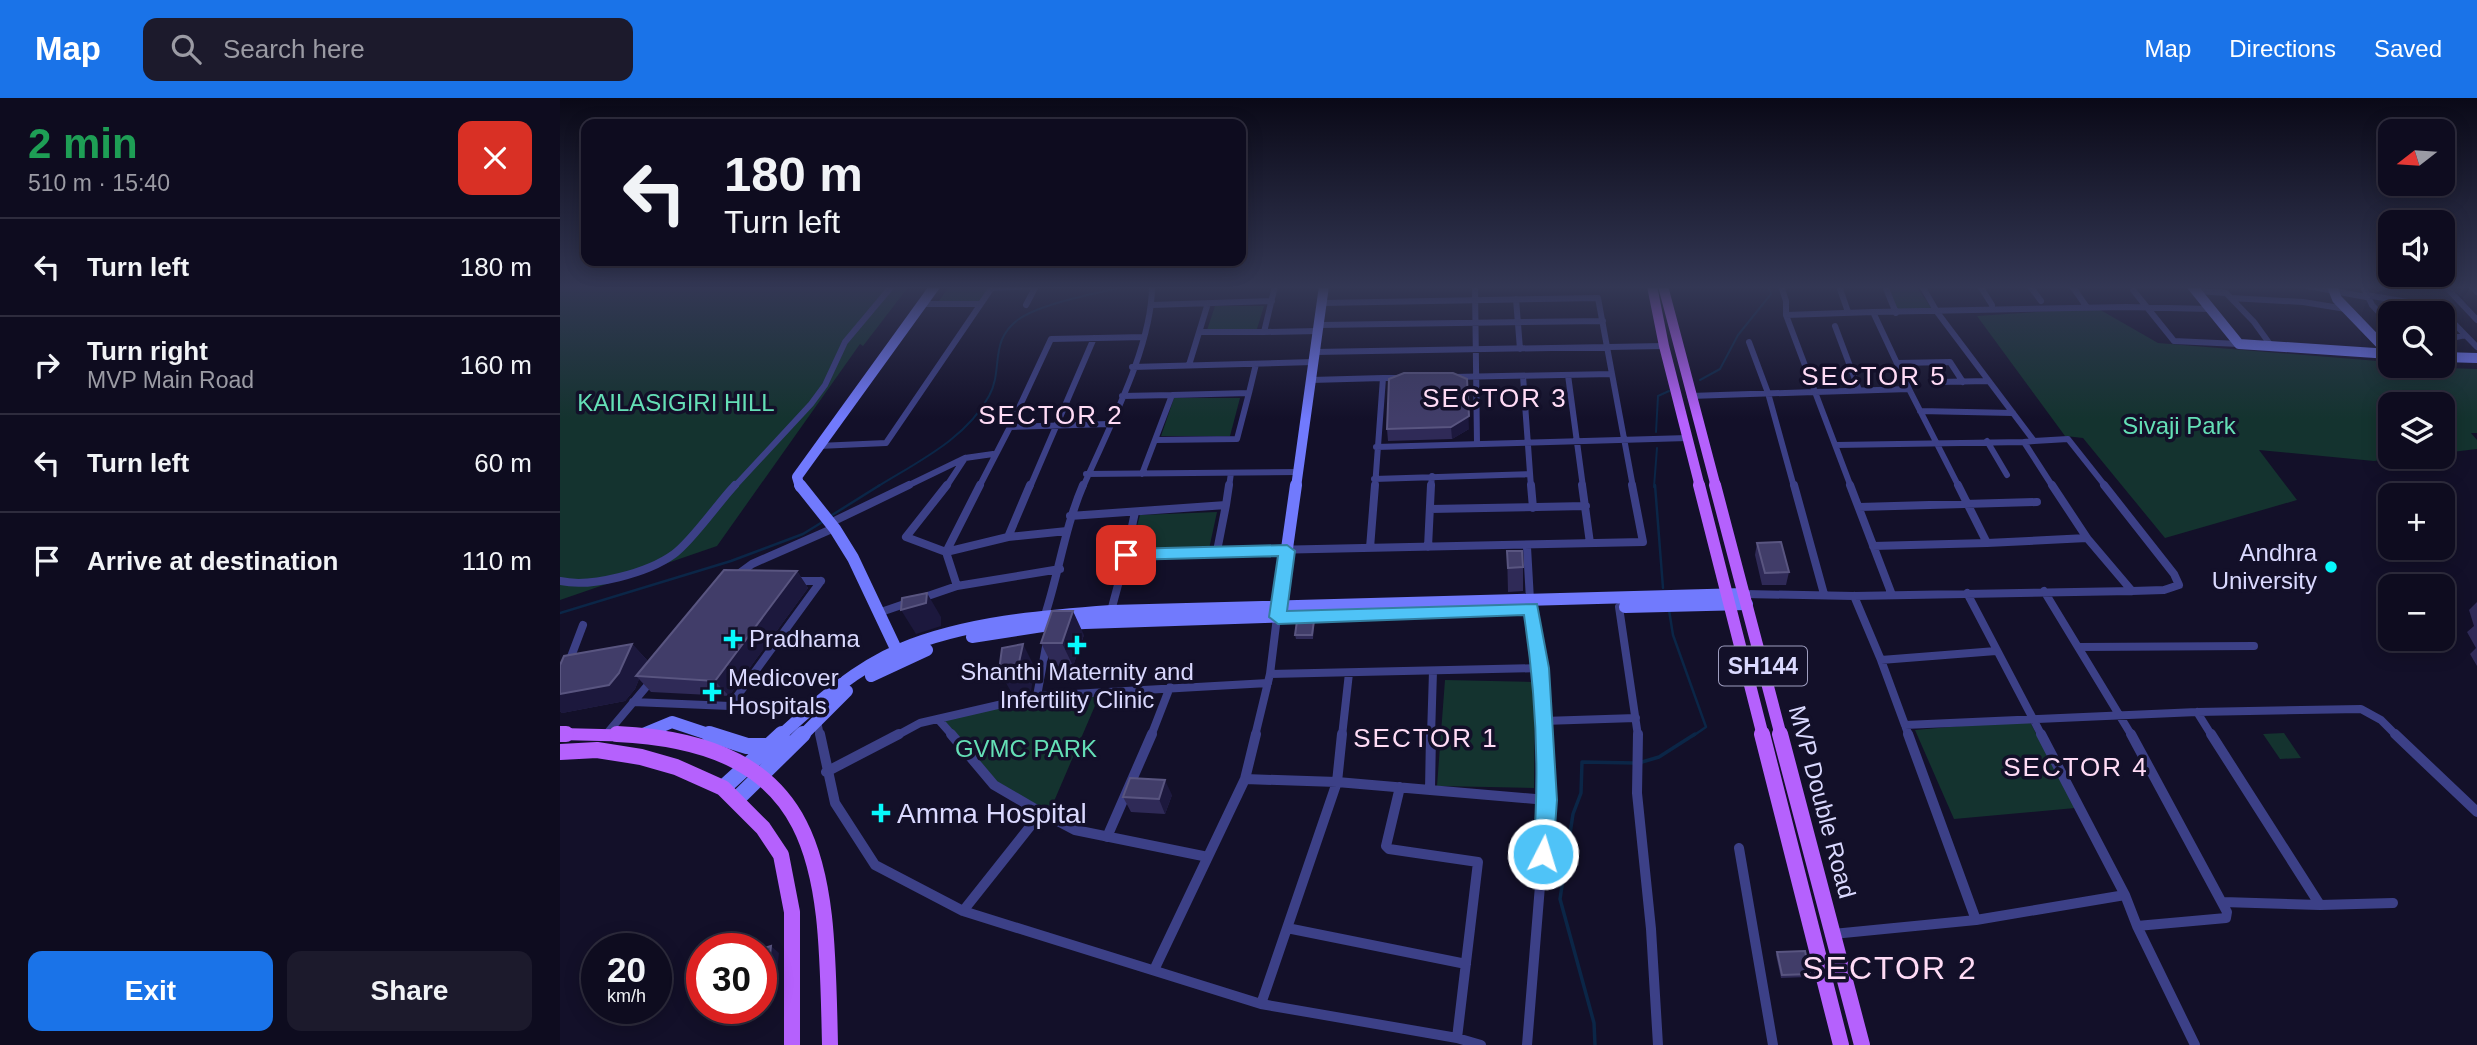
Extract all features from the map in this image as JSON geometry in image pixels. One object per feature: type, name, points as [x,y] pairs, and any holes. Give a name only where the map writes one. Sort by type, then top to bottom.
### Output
[{"type":"main road","name":"MVP Double Road","points":[[1666,330],[1746,599],[1862,1045]]},
{"type":"main road","name":"MVP Double Road","points":[[1669,330],[1671,346]]},
{"type":"main road","name":"MVP Double Road","points":[[1684,396],[1688,438],[1841,1045]]},
{"type":"main road","points":[[1748,680],[1767,679]]},
{"type":"main road","points":[[560,734],[609,731],[681,740],[753,771],[785,800],[801,822],[815,859],[827,961],[831,1045]]},
{"type":"main road","points":[[560,752],[597,750],[641,757],[676,767],[723,788],[763,828],[781,855],[792,912],[792,1045]]},
{"type":"main road","points":[[1774,779],[1792,778]]},
{"type":"street","points":[[560,581],[574,584],[597,582],[650,567],[675,554],[811,404],[825,385],[845,342],[855,330]]},
{"type":"street","points":[[897,651],[881,612],[827,521],[800,490],[797,477],[904,330]]},
{"type":"street","points":[[818,446],[886,443],[962,330]]},
{"type":"street","points":[[1037,696],[1047,620],[1070,516],[1122,396],[1146,330]]},
{"type":"street","points":[[1189,365],[1200,332],[1288,330]]},
{"type":"street","points":[[1154,970],[1245,779],[1269,678],[1318,330]]},
{"type":"street","points":[[1475,330],[1477,444]]},
{"type":"street","points":[[1519,330],[1521,349]]},
{"type":"street","points":[[1126,555],[1643,542],[1604,330]]},
{"type":"street","points":[[1792,330],[1892,595]]},
{"type":"street","points":[[1837,330],[1859,390]]},
{"type":"street","points":[[1882,330],[1987,543]]},
{"type":"street","points":[[1950,330],[2034,441]]},
{"type":"street","points":[[2165,330],[2174,341],[2378,353]]},
{"type":"street","points":[[2228,330],[2239,344]]},
{"type":"street","points":[[2260,330],[2272,347]]},
{"type":"street","points":[[2366,330],[2378,342]]},
{"type":"street","points":[[2460,330],[2477,347]]},
{"type":"street","points":[[2455,337],[2465,335]]},
{"type":"street","points":[[957,586],[946,552],[1051,339],[1144,337]]},
{"type":"street","points":[[1008,537],[1094,338]]},
{"type":"street","points":[[2374,338],[2378,338]]},
{"type":"street","points":[[1749,342],[1768,393],[1824,594]]},
{"type":"street","points":[[1132,367],[1256,364],[1314,357],[1476,350],[1671,346]]},
{"type":"street","points":[[2455,357],[2477,358]]},
{"type":"street","points":[[1897,363],[1950,362],[1963,382]]},
{"type":"street","points":[[1155,440],[1237,439],[1256,364]]},
{"type":"street","points":[[1450,377],[1612,374]]},
{"type":"street","points":[[1568,375],[1590,543]]},
{"type":"street","points":[[1523,376],[1533,508]]},
{"type":"street","points":[[1370,548],[1383,378]]},
{"type":"street","points":[[1311,380],[1409,378]]},
{"type":"street","points":[[1938,382],[1988,381]]},
{"type":"street","points":[[1684,396],[1909,390]]},
{"type":"street","points":[[1122,396],[1249,393]]},
{"type":"street","points":[[1142,474],[1172,396]]},
{"type":"street","points":[[1920,411],[2013,413]]},
{"type":"street","points":[[1010,426],[1109,424]]},
{"type":"street","points":[[1376,447],[1688,438]]},
{"type":"street","points":[[723,788],[753,771],[817,720],[848,690],[911,655],[963,639],[1047,620],[1746,599],[1824,594],[1854,596],[2132,591],[2164,590],[2179,585],[2174,574],[2068,439],[1836,444]]},
{"type":"street","points":[[1987,441],[2007,475]]},
{"type":"street","points":[[2024,442],[2087,538],[2132,591]]},
{"type":"street","points":[[728,586],[752,564],[827,521],[965,458],[993,454]]},
{"type":"street","points":[[965,458],[959,470],[906,537],[946,552],[1008,537],[1067,531]]},
{"type":"street","points":[[1086,474],[1298,472]]},
{"type":"street","points":[[1217,551],[1231,473]]},
{"type":"street","points":[[1374,479],[1530,474]]},
{"type":"street","points":[[1428,547],[1432,476]]},
{"type":"street","points":[[1858,508],[2037,502]]},
{"type":"street","points":[[1070,516],[1226,505]]},
{"type":"street","points":[[1430,509],[1586,506]]},
{"type":"street","points":[[1111,611],[1135,512]]},
{"type":"street","points":[[1873,546],[2087,538]]},
{"type":"street","points":[[1527,547],[1530,604],[1541,668],[1548,800],[1527,1045]]},
{"type":"street","points":[[881,612],[957,586],[1060,569]]},
{"type":"street","points":[[737,575],[747,581]]},
{"type":"street","points":[[633,702],[730,706],[821,581],[781,581]]},
{"type":"street","points":[[2045,591],[2115,703],[2120,717],[2227,912],[2226,918],[2137,926]]},
{"type":"street","points":[[1967,593],[2125,895],[2137,926],[2195,1045]]},
{"type":"street","points":[[1854,596],[1881,660],[1976,920]]},
{"type":"street","points":[[1530,604],[1619,607],[1728,599]]},
{"type":"street","points":[[1619,607],[1636,718],[1639,757],[1637,793],[1651,929],[1658,1045]]},
{"type":"street","points":[[736,800],[769,746],[848,681],[897,651],[963,631],[1111,611],[1278,611]]},
{"type":"street","points":[[565,673],[583,625]]},
{"type":"street","points":[[2079,647],[2253,646]]},
{"type":"street","points":[[1881,660],[1996,651]]},
{"type":"street","points":[[826,772],[903,730],[1037,696],[1349,673],[1541,668]]},
{"type":"street","points":[[609,731],[659,670]]},
{"type":"street","points":[[1430,789],[1433,671]]},
{"type":"street","points":[[1261,1004],[1337,782],[1349,673]]},
{"type":"street","points":[[1108,837],[1136,775],[1170,687]]},
{"type":"street","points":[[1905,725],[2197,712],[2361,709],[2381,720],[2477,812]]},
{"type":"street","points":[[2197,712],[2320,905]]},
{"type":"street","points":[[1543,720],[1636,718]]},
{"type":"street","points":[[938,719],[956,736],[972,761],[996,787],[1075,830],[1208,857]]},
{"type":"street","points":[[817,720],[826,772],[835,803],[875,865],[963,911],[1261,1004],[1457,1038],[1481,1045]]},
{"type":"street","points":[[643,734],[672,722],[747,747],[769,746]]},
{"type":"street","points":[[1245,779],[1337,782],[1548,800]]},
{"type":"street","points":[[1400,787],[1387,846],[1389,849],[1478,862],[1457,1038]]},
{"type":"street","points":[[963,911],[1036,818],[1037,810]]},
{"type":"street","points":[[1740,848],[1773,1045]]},
{"type":"street","points":[[1833,934],[1976,920],[2125,895]]},
{"type":"street","points":[[2223,902],[2320,905],[2393,902]]},
{"type":"street","points":[[1287,928],[1466,964]]},
{"type":"green space","name":"KAILASIGIRI HILL","points":[[560,330],[875,330],[863,346],[860,344],[717,546],[560,600]]},
{"type":"green space","name":"Sivaji Park","points":[[1987,330],[2136,330],[2158,343],[2378,361],[2378,378],[2455,378],[2455,368],[2477,369],[2477,433],[2471,433],[2477,440],[2477,449],[2455,452],[2455,392],[2378,392],[2378,461],[2259,450],[2297,500],[2165,538],[2083,438],[2065,436]]},
{"type":"green space","points":[[1174,398],[1240,398],[1230,436],[1161,436]]},
{"type":"green space","points":[[1217,512],[1209,549],[1130,552],[1140,515]]},
{"type":"green space","points":[[1445,680],[1535,682],[1534,788],[1437,786]]},
{"type":"green space","name":"GVMC PARK","points":[[1100,694],[1049,813],[1006,791],[991,780],[942,719],[1028,701]]},
{"type":"green space","points":[[2029,720],[2075,808],[1954,819],[1915,730]]},
{"type":"green space","points":[[2284,733],[2301,758],[2280,759],[2263,734]]},
{"type":"building","points":[[1404,373],[1453,373],[1467,379],[1469,416],[1451,427],[1387,429],[1389,379]]},
{"type":"building","points":[[1781,542],[1789,572],[1765,573],[1757,543]]},
{"type":"building","points":[[1507,551],[1522,551],[1523,567],[1508,568]]},
{"type":"building","points":[[724,570],[797,571],[715,681],[636,676]]},
{"type":"building","points":[[927,593],[926,603],[901,610],[902,598]]},
{"type":"building","points":[[1052,611],[1073,611],[1062,643],[1041,643]]},
{"type":"building","points":[[1297,621],[1314,621],[1312,635],[1295,635]]},
{"type":"building","points":[[632,644],[619,673],[609,685],[560,694],[560,665],[564,656]]},
{"type":"building","points":[[1023,644],[1018,667],[999,671],[1002,648]]},
{"type":"building","points":[[1130,778],[1165,780],[1159,799],[1123,797]]},
{"type":"building","points":[[1805,951],[1810,974],[1782,975],[1777,952]]},
{"type":"waterway","points":[[877,487],[924,459],[954,437],[979,411],[993,386],[1000,346],[1008,330]]},
{"type":"waterway","points":[[1700,380],[1720,369],[1742,330]]},
{"type":"waterway","points":[[1656,432],[1658,396],[1669,391]]},
{"type":"waterway","points":[[1654,487],[1657,448]]},
{"type":"waterway","points":[[829,517],[880,485]]},
{"type":"waterway","points":[[1655,485],[1663,588]]},
{"type":"waterway","points":[[560,613],[731,561],[803,534],[824,521]]},
{"type":"waterway","points":[[1669,610],[1673,635],[1706,727],[1693,736]]},
{"type":"waterway","points":[[1642,762],[1659,757],[1695,734]]},
{"type":"waterway","points":[[1595,1045],[1594,1023],[1560,899],[1573,814],[1581,793],[1582,762],[1635,763]]},
{"type":"place","name":"Andhra University","points":[[2331,567]]},
{"type":"place","name":"Pradhama","points":[[733,639]]},
{"type":"place","name":"Shanthi Maternity and Infertility Clinic","points":[[1077,645]]},
{"type":"place","name":"Medicover Hospitals","points":[[712,692]]},
{"type":"place","name":"Amma Hospital","points":[[881,813]]},
{"type":"district","name":"SECTOR 5","points":[[1874,376]]},
{"type":"district","name":"SECTOR 3","points":[[1495,398]]},
{"type":"district","name":"SECTOR 2","points":[[1051,415]]},
{"type":"district","name":"SECTOR 1","points":[[1426,738]]},
{"type":"district","name":"SECTOR 4","points":[[2076,767]]},
{"type":"district","name":"SECTOR 2","points":[[1890,968]]},
{"type":"route","points":[[1126,555],[1287,551],[1278,617],[1531,608],[1541,668],[1548,800],[1543,854]]}]
